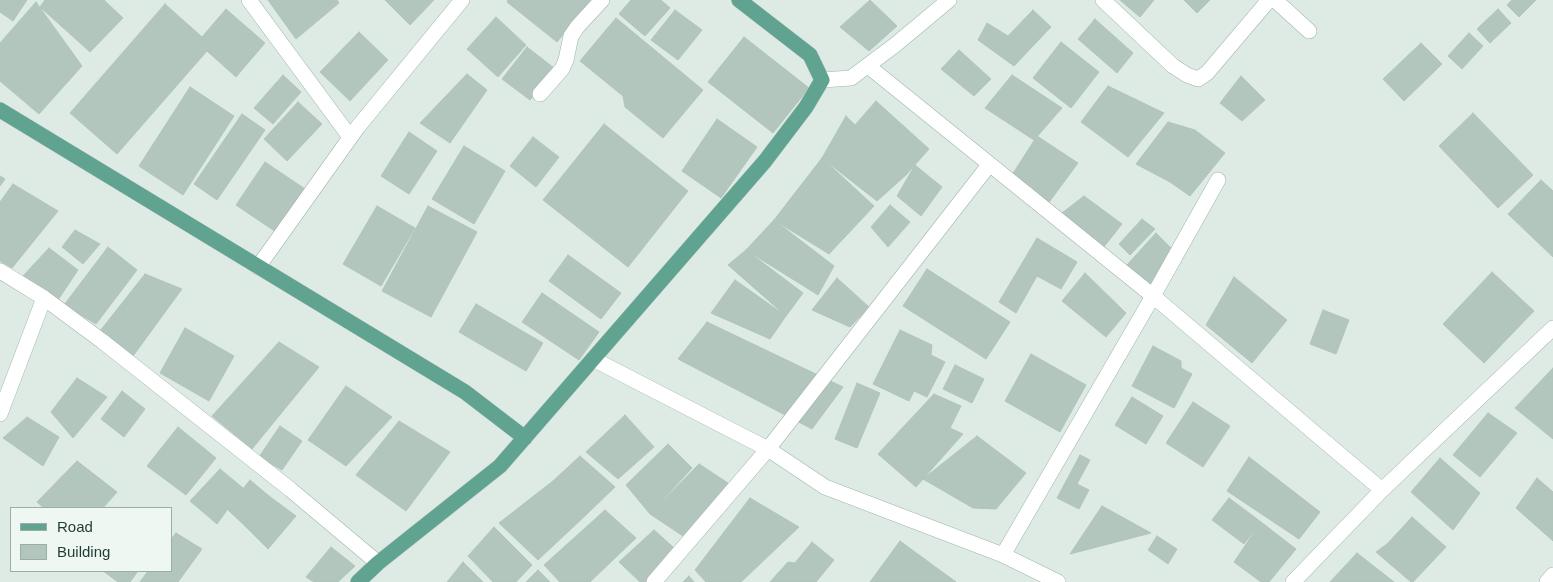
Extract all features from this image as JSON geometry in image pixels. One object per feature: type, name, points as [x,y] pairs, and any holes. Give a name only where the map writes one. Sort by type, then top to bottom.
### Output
[{"type":"main road","points":[[358,582],[378,562],[500,466],[765,162],[806,107],[822,80],[810,55],[740,0]]},
{"type":"main road","points":[[0,110],[465,392],[525,438]]},
{"type":"street","points":[[250,0],[350,137]]},
{"type":"street","points":[[258,267],[350,137],[462,0]]},
{"type":"street","points":[[540,94],[564,64],[571,36],[602,0]]},
{"type":"street","points":[[822,80],[851,78],[895,45],[949,0]]},
{"type":"street","points":[[1103,0],[1173,66],[1187,75],[1198,79],[1208,73],[1269,0]]},
{"type":"street","points":[[1275,0],[1309,31]]},
{"type":"street","points":[[868,66],[1153,296],[1382,490]]},
{"type":"street","points":[[654,582],[768,450],[989,165]]},
{"type":"street","points":[[1003,555],[1218,180]]},
{"type":"street","points":[[0,271],[44,298],[110,347],[292,490],[378,562]]},
{"type":"street","points":[[0,414],[44,298]]},
{"type":"street","points":[[1293,582],[1382,490],[1553,328]]},
{"type":"street","points":[[594,359],[768,450],[825,487],[1003,555],[1058,582]]},
{"type":"street","points":[[1547,582],[1553,575]]},
{"type":"building","points":[[0,0],[27,0],[13,21],[0,12]]},
{"type":"building","points":[[45,0],[104,0],[123,18],[90,52],[40,7]]},
{"type":"building","points":[[268,0],[337,0],[339,3],[296,39]]},
{"type":"building","points":[[385,0],[434,0],[410,25]]},
{"type":"building","points":[[508,0],[591,0],[557,42],[507,2]]},
{"type":"building","points":[[631,0],[661,0],[670,8],[645,36],[619,14]]},
{"type":"building","points":[[870,0],[897,26],[869,51],[840,27]]},
{"type":"building","points":[[1120,0],[1154,0],[1140,17]]},
{"type":"building","points":[[1184,0],[1210,0],[1197,13]]},
{"type":"building","points":[[1512,0],[1536,0],[1519,17],[1507,5]]},
{"type":"building","points":[[36,2],[82,66],[39,114],[0,81],[0,43]]},
{"type":"building","points":[[165,4],[202,37],[226,9],[265,43],[236,77],[207,51],[117,154],[70,113]]},
{"type":"building","points":[[1498,9],[1511,23],[1490,43],[1477,29]]},
{"type":"building","points":[[675,10],[702,30],[678,60],[651,40]]},
{"type":"building","points":[[1033,10],[1051,27],[1014,66],[978,40],[987,23],[1008,36]]},
{"type":"building","points":[[496,17],[526,45],[498,77],[467,49]]},
{"type":"building","points":[[616,18],[703,90],[663,138],[625,107],[623,96],[580,61]]},
{"type":"building","points":[[1095,19],[1133,53],[1117,73],[1078,39]]},
{"type":"building","points":[[359,32],[388,60],[350,101],[320,72]]},
{"type":"building","points":[[1469,33],[1483,46],[1462,69],[1448,56]]},
{"type":"building","points":[[744,37],[809,88],[773,133],[708,82]]},
{"type":"building","points":[[1061,42],[1099,72],[1071,108],[1033,78]]},
{"type":"building","points":[[1421,43],[1442,64],[1404,101],[1383,79]]},
{"type":"building","points":[[527,47],[554,68],[530,100],[502,79]]},
{"type":"building","points":[[959,50],[991,79],[974,96],[941,69]]},
{"type":"building","points":[[467,74],[487,90],[450,143],[420,123]]},
{"type":"building","points":[[283,75],[301,92],[273,124],[254,108]]},
{"type":"building","points":[[1012,75],[1062,108],[1034,140],[985,108]]},
{"type":"building","points":[[1241,76],[1265,100],[1242,121],[1220,103]]},
{"type":"building","points":[[1108,86],[1164,113],[1128,157],[1081,122]]},
{"type":"building","points":[[190,87],[234,116],[183,195],[139,166]]},
{"type":"building","points":[[876,101],[929,149],[906,175],[855,125]]},
{"type":"building","points":[[298,102],[322,124],[287,161],[264,139]]},
{"type":"building","points":[[1473,113],[1533,175],[1498,208],[1439,146]]},
{"type":"building","points":[[242,114],[265,130],[217,200],[194,184]]},
{"type":"building","points":[[846,116],[906,175],[877,201],[822,158]]},
{"type":"building","points":[[717,119],[757,147],[721,198],[682,171]]},
{"type":"building","points":[[1168,122],[1195,130],[1225,153],[1190,196],[1170,182],[1136,164]]},
{"type":"building","points":[[604,124],[688,191],[628,267],[543,200]]},
{"type":"building","points":[[409,132],[437,151],[409,194],[381,176]]},
{"type":"building","points":[[1037,136],[1078,163],[1044,209],[1012,175]]},
{"type":"building","points":[[533,137],[559,157],[536,187],[510,166]]},
{"type":"building","points":[[464,146],[505,171],[474,224],[432,199]]},
{"type":"building","points":[[822,158],[874,206],[829,254],[774,220]]},
{"type":"building","points":[[265,162],[305,189],[276,232],[236,205]]},
{"type":"building","points":[[915,165],[942,187],[921,216],[897,196]]},
{"type":"building","points":[[0,176],[5,179],[0,186]]},
{"type":"building","points":[[1541,180],[1553,191],[1553,257],[1508,214]]},
{"type":"building","points":[[13,184],[58,211],[12,268],[0,261],[0,202]]},
{"type":"building","points":[[1084,196],[1122,224],[1103,248],[1062,213]]},
{"type":"building","points":[[890,205],[910,222],[888,247],[871,227]]},
{"type":"building","points":[[377,206],[415,228],[381,286],[343,264]]},
{"type":"building","points":[[428,206],[477,232],[431,317],[382,291]]},
{"type":"building","points":[[1142,219],[1155,229],[1130,255],[1119,244]]},
{"type":"building","points":[[774,220],[834,266],[818,295],[746,250]]},
{"type":"building","points":[[75,230],[100,244],[83,264],[62,247]]},
{"type":"building","points":[[1156,233],[1173,250],[1152,285],[1126,266]]},
{"type":"building","points":[[1037,238],[1077,262],[1061,289],[1037,276],[1016,313],[999,302]]},
{"type":"building","points":[[108,247],[137,270],[96,324],[64,305]]},
{"type":"building","points":[[49,248],[78,270],[58,300],[22,277]]},
{"type":"building","points":[[746,250],[803,293],[786,316],[728,265]]},
{"type":"building","points":[[568,255],[621,293],[601,319],[549,281]]},
{"type":"building","points":[[927,269],[1010,322],[986,359],[903,306]]},
{"type":"building","points":[[1492,272],[1534,311],[1484,363],[1443,324]]},
{"type":"building","points":[[1085,273],[1126,313],[1106,337],[1062,301]]},
{"type":"building","points":[[145,274],[182,289],[133,356],[100,331]]},
{"type":"building","points":[[1234,277],[1287,320],[1252,363],[1206,325]]},
{"type":"building","points":[[837,278],[869,307],[850,327],[812,310]]},
{"type":"building","points":[[735,280],[786,316],[770,339],[711,313]]},
{"type":"building","points":[[542,293],[599,332],[579,360],[522,322]]},
{"type":"building","points":[[476,304],[543,343],[526,371],[459,332]]},
{"type":"building","points":[[1323,310],[1349,320],[1336,354],[1310,344]]},
{"type":"building","points":[[707,322],[843,387],[812,429],[678,359]]},
{"type":"building","points":[[185,328],[234,356],[209,401],[160,373]]},
{"type":"building","points":[[900,330],[932,345],[931,355],[945,362],[927,397],[914,391],[909,401],[873,384]]},
{"type":"building","points":[[279,342],[319,367],[252,449],[212,416]]},
{"type":"building","points":[[1153,346],[1181,361],[1181,368],[1192,374],[1174,408],[1132,386]]},
{"type":"building","points":[[1031,354],[1086,385],[1060,432],[1005,401]]},
{"type":"building","points":[[955,365],[984,379],[972,403],[943,389]]},
{"type":"building","points":[[1553,368],[1553,439],[1515,408]]},
{"type":"building","points":[[77,378],[107,397],[73,438],[51,412]]},
{"type":"building","points":[[857,383],[880,393],[857,448],[835,439]]},
{"type":"building","points":[[346,386],[392,417],[346,466],[308,440]]},
{"type":"building","points":[[122,391],[145,409],[124,437],[101,419]]},
{"type":"building","points":[[934,394],[961,406],[950,428],[963,434],[916,487],[878,454]]},
{"type":"building","points":[[1132,397],[1163,416],[1146,444],[1115,425]]},
{"type":"building","points":[[1193,402],[1230,426],[1203,467],[1166,443]]},
{"type":"building","points":[[1488,413],[1517,433],[1480,477],[1453,455]]},
{"type":"building","points":[[625,415],[654,447],[618,479],[586,452]]},
{"type":"building","points":[[27,417],[59,437],[43,466],[3,438]]},
{"type":"building","points":[[399,421],[450,452],[406,511],[356,475]]},
{"type":"building","points":[[280,426],[302,441],[282,470],[259,457]]},
{"type":"building","points":[[178,427],[216,458],[186,495],[147,466]]},
{"type":"building","points":[[977,436],[1026,473],[996,509],[973,508],[923,479]]},
{"type":"building","points":[[668,444],[692,468],[650,514],[626,485]]},
{"type":"building","points":[[1080,455],[1090,460],[1077,484],[1089,490],[1079,509],[1057,498]]},
{"type":"building","points":[[580,456],[615,487],[587,514],[553,481]]},
{"type":"building","points":[[1249,457],[1320,512],[1299,539],[1227,491]]},
{"type":"building","points":[[1440,458],[1480,493],[1453,530],[1411,492]]},
{"type":"building","points":[[77,461],[117,492],[104,507],[43,507],[37,502]]},
{"type":"building","points":[[699,464],[728,483],[683,536],[650,514]]},
{"type":"building","points":[[220,469],[243,488],[217,524],[190,501]]},
{"type":"building","points":[[1537,478],[1553,492],[1553,541],[1516,508]]},
{"type":"building","points":[[250,480],[269,496],[244,525],[227,509]]},
{"type":"building","points":[[553,481],[587,514],[538,560],[499,523]]},
{"type":"building","points":[[269,496],[296,516],[268,549],[244,525]]},
{"type":"building","points":[[750,498],[799,527],[741,582],[706,582],[695,570]]},
{"type":"building","points":[[1229,498],[1261,522],[1244,544],[1212,520]]},
{"type":"building","points":[[1102,506],[1151,533],[1070,554]]},
{"type":"building","points":[[605,510],[636,538],[590,582],[560,582],[544,565]]},
{"type":"building","points":[[1412,517],[1446,547],[1411,582],[1376,552],[1387,544]]},
{"type":"building","points":[[1261,522],[1296,549],[1269,582],[1261,582],[1234,562]]},
{"type":"building","points":[[494,527],[532,565],[516,582],[493,582],[468,556]]},
{"type":"building","points":[[654,530],[673,547],[645,582],[640,582],[619,562]]},
{"type":"building","points":[[176,533],[202,549],[178,582],[140,582],[147,572],[172,572],[172,538]]},
{"type":"building","points":[[1157,536],[1177,549],[1168,564],[1148,550]]},
{"type":"building","points":[[900,541],[956,582],[870,582]]},
{"type":"building","points":[[812,542],[834,560],[816,582],[770,582],[788,562],[795,563]]},
{"type":"building","points":[[331,547],[355,566],[338,582],[314,582],[306,577]]},
{"type":"building","points":[[1357,553],[1394,582],[1330,582]]},
{"type":"building","points":[[463,562],[483,582],[447,582]]},
{"type":"building","points":[[538,570],[550,582],[526,582]]},
{"type":"building","points":[[104,572],[137,572],[130,582],[118,582]]},
{"type":"building","points":[[689,576],[694,582],[683,582]]}]
